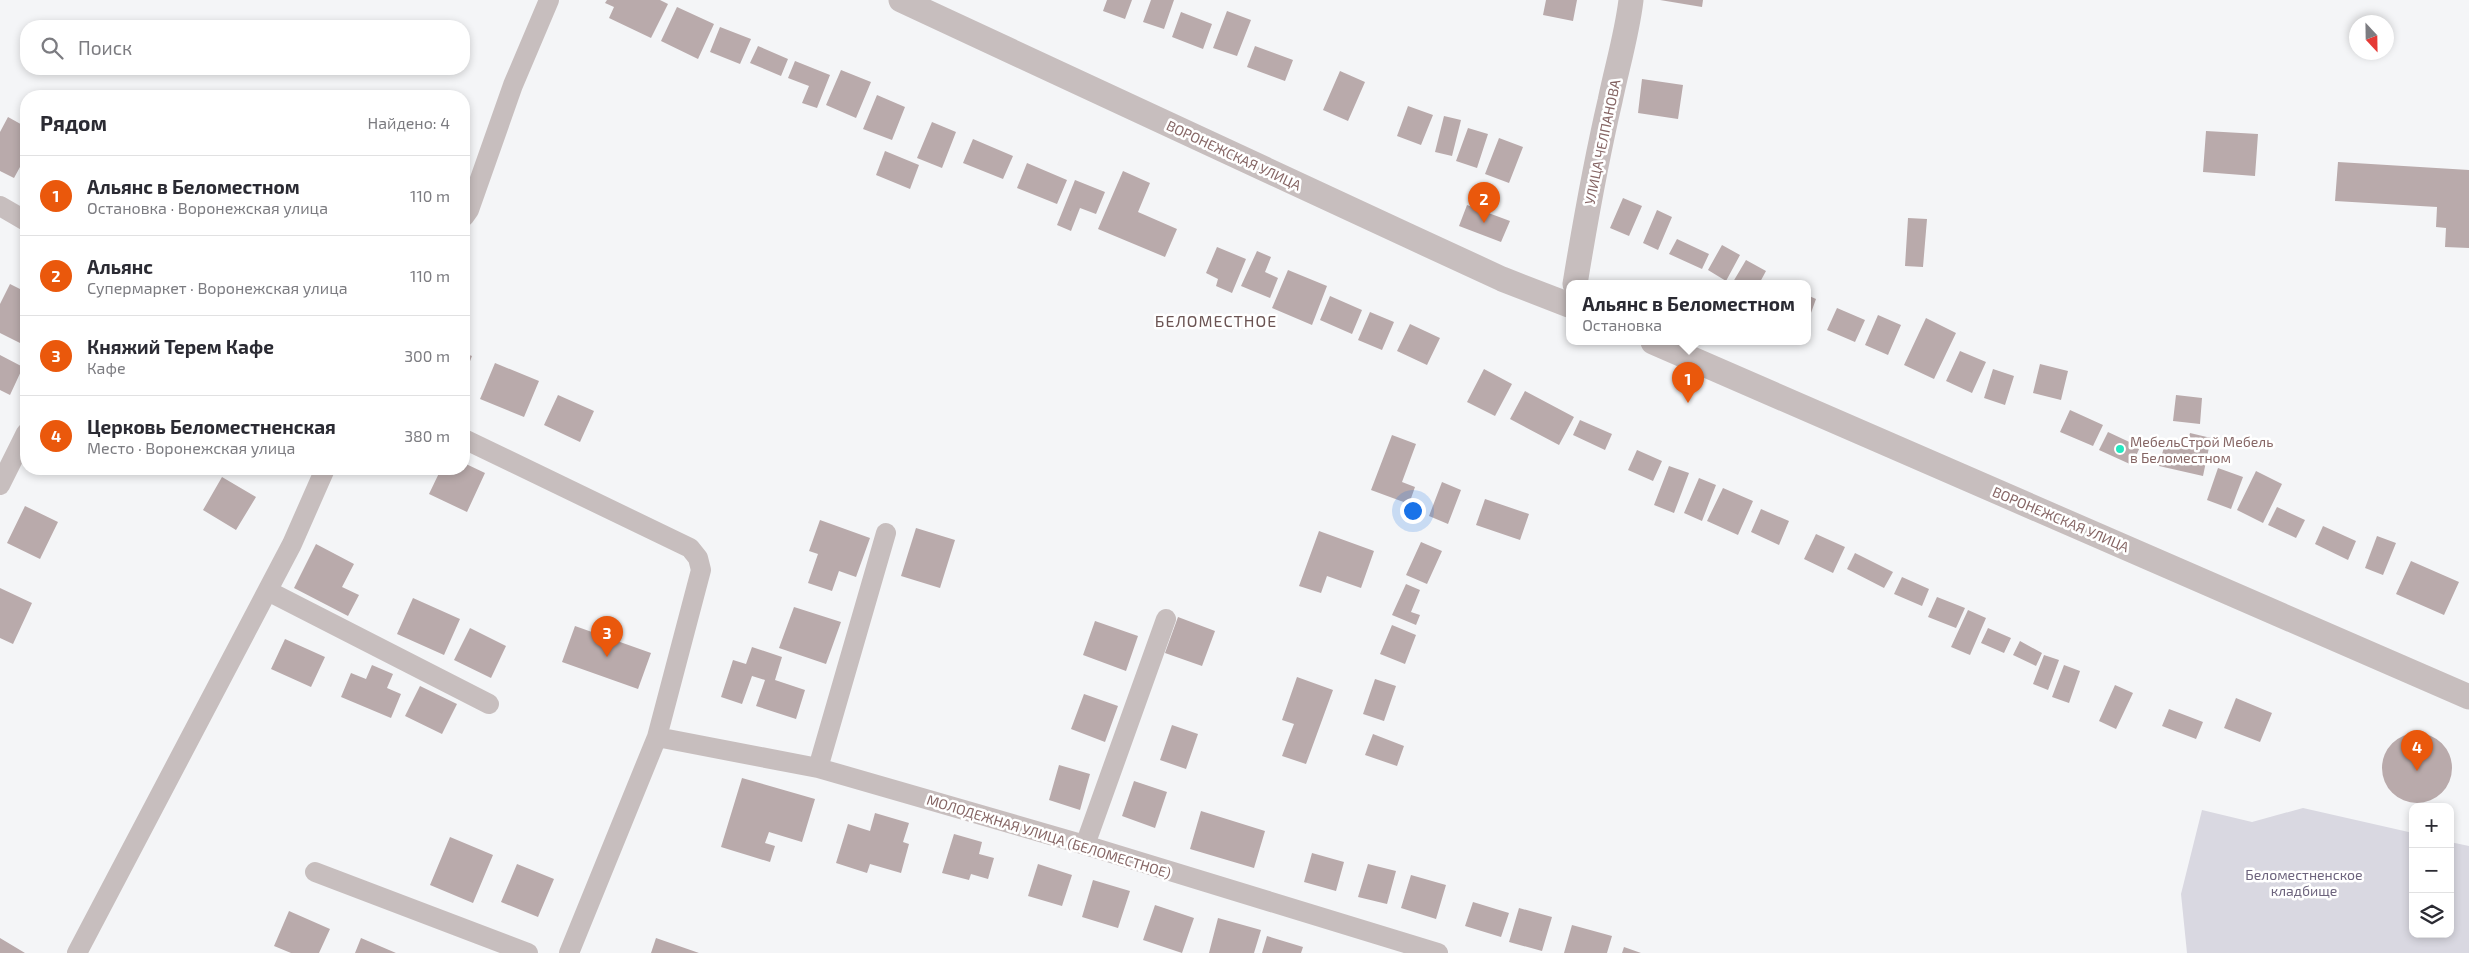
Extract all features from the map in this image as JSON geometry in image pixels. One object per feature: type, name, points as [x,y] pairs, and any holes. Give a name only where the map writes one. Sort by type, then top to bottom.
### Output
[{"type":"street","points":[[470,207],[513,85],[549,0]]},
{"type":"street","name":"ВОРОНЕЖСКАЯ УЛИЦА","points":[[901,0],[1434,248],[1502,279],[1566,304]]},
{"type":"street","name":"УЛИЦА ЧЕЛПАНОВА","points":[[1576,280],[1590,195],[1610,98],[1627,31],[1631,0]]},
{"type":"street","points":[[0,206],[20,218]]},
{"type":"street","name":"ВОРОНЕЖСКАЯ УЛИЦА","points":[[1660,345],[2469,697]]},
{"type":"street","points":[[470,442],[690,548],[695,553],[701,570],[657,737],[569,953]]},
{"type":"street","points":[[0,485],[20,445]]},
{"type":"street","points":[[77,953],[268,591],[292,544],[322,475]]},
{"type":"street","points":[[818,768],[886,533]]},
{"type":"street","points":[[268,591],[489,704]]},
{"type":"street","points":[[1085,846],[1166,620]]},
{"type":"street","name":"МОЛОДЕЖНАЯ УЛИЦА (БЕЛОМЕСТНОЕ)","points":[[657,737],[818,768],[1085,846],[1438,953]]},
{"type":"street","points":[[315,872],[528,953]]},
{"type":"green space","name":"Беломестненское кладбище","points":[[2303,808],[2409,832],[2409,938],[2454,938],[2454,843],[2469,846],[2469,953],[2187,953],[2181,894],[2202,810],[2252,822]]},
{"type":"building","points":[[607,0],[660,0],[668,4],[651,38],[609,18],[614,7],[605,3]]},
{"type":"building","points":[[1107,0],[1132,0],[1125,19],[1103,11]]},
{"type":"building","points":[[1151,0],[1174,0],[1164,29],[1143,22]]},
{"type":"building","points":[[1546,0],[1577,0],[1573,21],[1543,15]]},
{"type":"building","points":[[1660,0],[1703,0],[1702,7]]},
{"type":"building","points":[[677,7],[714,24],[698,59],[661,41]]},
{"type":"building","points":[[1227,11],[1251,20],[1237,56],[1213,48]]},
{"type":"building","points":[[1181,12],[1212,24],[1203,49],[1172,37]]},
{"type":"building","points":[[720,27],[751,39],[740,64],[710,52]]},
{"type":"building","points":[[758,46],[788,59],[781,76],[750,63]]},
{"type":"building","points":[[1255,46],[1293,60],[1285,81],[1247,67]]},
{"type":"building","points":[[795,61],[830,75],[817,108],[802,103],[809,86],[788,78]]},
{"type":"building","points":[[841,70],[871,82],[856,118],[826,105]]},
{"type":"building","points":[[1340,71],[1365,82],[1348,121],[1323,110]]},
{"type":"building","points":[[1642,79],[1683,85],[1678,119],[1638,113]]},
{"type":"building","points":[[877,95],[905,107],[892,140],[863,129]]},
{"type":"building","points":[[1408,106],[1433,115],[1421,145],[1397,136]]},
{"type":"building","points":[[1444,116],[1461,120],[1452,156],[1435,152]]},
{"type":"building","points":[[8,117],[20,124],[20,167],[14,178],[0,171],[0,132]]},
{"type":"building","points":[[932,122],[956,132],[942,168],[917,158]]},
{"type":"building","points":[[1468,128],[1488,134],[1477,168],[1456,161]]},
{"type":"building","points":[[2206,131],[2258,134],[2255,176],[2203,172]]},
{"type":"building","points":[[1499,138],[1523,147],[1509,183],[1485,174]]},
{"type":"building","points":[[973,139],[1013,156],[1003,179],[963,163]]},
{"type":"building","points":[[885,151],[919,165],[910,189],[876,175]]},
{"type":"building","points":[[2338,162],[2469,170],[2469,248],[2445,247],[2446,228],[2436,227],[2437,207],[2335,201]]},
{"type":"building","points":[[1027,163],[1067,180],[1057,204],[1017,188]]},
{"type":"building","points":[[1123,171],[1150,183],[1138,212],[1177,229],[1165,257],[1098,229]]},
{"type":"building","points":[[1075,180],[1105,192],[1096,214],[1080,208],[1071,231],[1057,225]]},
{"type":"building","points":[[1623,198],[1642,206],[1629,236],[1610,228]]},
{"type":"building","points":[[1467,205],[1510,221],[1501,242],[1459,226]]},
{"type":"building","points":[[1657,210],[1672,217],[1658,250],[1643,243]]},
{"type":"building","points":[[1908,218],[1927,219],[1923,267],[1905,266]]},
{"type":"building","points":[[1677,239],[1709,254],[1702,269],[1669,254]]},
{"type":"building","points":[[1722,245],[1740,255],[1727,280],[1708,270]]},
{"type":"building","points":[[1217,247],[1246,259],[1232,293],[1216,286],[1218,279],[1206,273]]},
{"type":"building","points":[[1257,251],[1271,257],[1265,272],[1278,278],[1270,298],[1241,286]]},
{"type":"building","points":[[1746,260],[1766,271],[1761,280],[1734,280]]},
{"type":"building","points":[[1288,270],[1327,286],[1312,325],[1272,308]]},
{"type":"building","points":[[10,284],[20,289],[20,343],[0,333],[0,304]]},
{"type":"building","points":[[1330,296],[1362,310],[1352,334],[1320,320]]},
{"type":"building","points":[[1811,297],[1816,299],[1811,313]]},
{"type":"building","points":[[1837,308],[1865,320],[1855,342],[1827,330]]},
{"type":"building","points":[[1370,312],[1394,322],[1382,350],[1358,340]]},
{"type":"building","points":[[1878,315],[1901,325],[1888,355],[1865,345]]},
{"type":"building","points":[[1926,318],[1956,333],[1934,379],[1904,365]]},
{"type":"building","points":[[1410,324],[1440,338],[1427,365],[1397,351]]},
{"type":"building","points":[[1960,351],[1986,362],[1972,393],[1946,381]]},
{"type":"building","points":[[0,355],[20,365],[20,373],[10,395],[0,390]]},
{"type":"building","points":[[495,363],[539,381],[524,417],[480,399]]},
{"type":"building","points":[[2040,364],[2068,371],[2061,400],[2033,393]]},
{"type":"building","points":[[1484,369],[1512,384],[1495,416],[1467,402]]},
{"type":"building","points":[[1993,369],[2014,376],[2005,405],[1984,398]]},
{"type":"building","points":[[1525,391],[1574,417],[1559,445],[1510,419]]},
{"type":"building","points":[[558,395],[594,411],[580,442],[544,425]]},
{"type":"building","points":[[2176,395],[2202,398],[2200,424],[2173,421]]},
{"type":"building","points":[[2070,410],[2103,425],[2093,446],[2060,432]]},
{"type":"building","points":[[1580,420],[1612,434],[1605,450],[1573,435]]},
{"type":"building","name":"МебельСтрой Мебель в Беломестном","points":[[2108,432],[2140,447],[2132,465],[2099,450]]},
{"type":"building","points":[[2190,433],[2211,438],[2203,476],[2159,466],[2165,443],[2186,448]]},
{"type":"building","points":[[1392,435],[1416,444],[1402,482],[1415,487],[1409,504],[1371,490]]},
{"type":"building","points":[[1637,450],[1662,461],[1653,481],[1628,470]]},
{"type":"building","points":[[470,466],[485,473],[467,512],[429,494],[438,475],[470,475]]},
{"type":"building","points":[[1669,466],[1689,473],[1674,513],[1654,505]]},
{"type":"building","points":[[2218,468],[2243,477],[2231,509],[2207,500]]},
{"type":"building","points":[[2256,471],[2282,484],[2263,523],[2237,510]]},
{"type":"building","points":[[222,477],[256,497],[236,530],[203,510]]},
{"type":"building","points":[[1699,478],[1716,485],[1702,521],[1684,513]]},
{"type":"building","points":[[1442,482],[1461,490],[1448,524],[1429,516]]},
{"type":"building","points":[[1723,488],[1753,501],[1738,535],[1707,521]]},
{"type":"building","points":[[1485,499],[1529,514],[1520,540],[1476,525]]},
{"type":"building","points":[[25,506],[58,522],[40,559],[7,543]]},
{"type":"building","points":[[2277,507],[2305,520],[2296,538],[2268,525]]},
{"type":"building","points":[[1761,509],[1789,521],[1779,545],[1751,532]]},
{"type":"building","points":[[820,520],[870,538],[856,577],[839,571],[832,591],[808,583],[818,554],[809,551]]},
{"type":"building","points":[[2323,526],[2356,541],[2348,560],[2315,544]]},
{"type":"building","points":[[916,528],[955,540],[940,588],[901,576]]},
{"type":"building","points":[[1319,531],[1374,551],[1361,588],[1327,576],[1321,593],[1299,586]]},
{"type":"building","points":[[1816,534],[1845,547],[1833,573],[1804,559]]},
{"type":"building","points":[[2377,536],[2396,543],[2383,575],[2365,568]]},
{"type":"building","points":[[1421,542],[1442,551],[1427,584],[1406,575]]},
{"type":"building","points":[[316,544],[354,564],[342,587],[359,595],[348,616],[294,588]]},
{"type":"building","points":[[1855,553],[1893,572],[1884,588],[1847,569]]},
{"type":"building","points":[[2411,561],[2459,582],[2444,615],[2396,594]]},
{"type":"building","points":[[1902,577],[1929,589],[1922,606],[1894,594]]},
{"type":"building","points":[[1406,584],[1420,590],[1411,612],[1420,615],[1416,625],[1392,615]]},
{"type":"building","points":[[0,588],[32,603],[13,644],[0,638]]},
{"type":"building","points":[[1937,597],[1965,608],[1956,628],[1928,617]]},
{"type":"building","points":[[413,598],[460,619],[444,655],[397,634]]},
{"type":"building","points":[[794,607],[841,622],[826,664],[779,648]]},
{"type":"building","points":[[1968,610],[1986,618],[1970,655],[1951,647]]},
{"type":"building","points":[[1178,617],[1215,631],[1202,666],[1165,653]]},
{"type":"building","points":[[1095,621],[1138,636],[1126,671],[1083,655]]},
{"type":"building","points":[[1392,625],[1416,635],[1405,664],[1380,654]]},
{"type":"building","points":[[575,626],[651,653],[638,689],[562,662]]},
{"type":"building","points":[[470,628],[506,646],[491,678],[454,660]]},
{"type":"building","points":[[1988,628],[2011,638],[2004,653],[1981,643]]},
{"type":"building","points":[[285,639],[325,657],[311,687],[271,669]]},
{"type":"building","points":[[2020,641],[2042,653],[2036,666],[2013,655]]},
{"type":"building","points":[[752,647],[782,657],[775,680],[805,690],[796,719],[756,706],[765,680],[752,676],[742,704],[721,697],[733,660],[746,664]]},
{"type":"building","points":[[2044,655],[2059,660],[2048,690],[2033,684]]},
{"type":"building","points":[[372,665],[393,674],[387,688],[401,694],[391,718],[341,697],[351,673],[366,679]]},
{"type":"building","points":[[2064,665],[2080,671],[2069,703],[2052,697]]},
{"type":"building","points":[[1297,677],[1333,690],[1306,764],[1282,756],[1294,724],[1282,720]]},
{"type":"building","points":[[1375,679],[1396,686],[1384,721],[1363,714]]},
{"type":"building","points":[[2115,685],[2133,693],[2116,729],[2099,721]]},
{"type":"building","points":[[420,686],[457,704],[442,734],[405,716]]},
{"type":"building","points":[[1084,694],[1118,706],[1105,742],[1071,729]]},
{"type":"building","points":[[2236,698],[2272,713],[2260,742],[2224,728]]},
{"type":"building","points":[[2169,709],[2203,722],[2196,739],[2162,726]]},
{"type":"building","points":[[1172,725],[1198,734],[1186,769],[1160,760]]},
{"type":"building","points":[[1373,734],[1404,746],[1397,766],[1365,755]]},
{"type":"building","points":[[2410,734],[2424,734],[2437,739],[2446,748],[2451,761],[2451,775],[2446,788],[2437,797],[2424,802],[2410,802],[2397,797],[2388,788],[2383,775],[2383,761],[2388,748],[2397,739]]},
{"type":"building","points":[[1059,765],[1090,774],[1080,810],[1049,800]]},
{"type":"building","points":[[742,778],[815,799],[802,842],[769,832],[765,843],[775,846],[770,862],[721,847]]},
{"type":"building","points":[[1134,781],[1167,792],[1155,828],[1122,816]]},
{"type":"building","points":[[1201,811],[1265,831],[1254,868],[1190,849]]},
{"type":"building","points":[[875,813],[909,823],[903,842],[909,844],[901,873],[870,864],[867,873],[836,863],[848,824],[870,831]]},
{"type":"building","points":[[954,834],[982,842],[979,854],[994,858],[988,879],[971,874],[969,880],[942,873]]},
{"type":"building","points":[[450,837],[493,855],[473,903],[430,885]]},
{"type":"building","points":[[1312,853],[1344,862],[1336,891],[1304,882]]},
{"type":"building","points":[[517,864],[554,879],[538,917],[501,902]]},
{"type":"building","points":[[1038,864],[1072,875],[1062,906],[1028,896]]},
{"type":"building","points":[[1368,864],[1396,871],[1387,904],[1358,897]]},
{"type":"building","points":[[1411,875],[1446,885],[1436,919],[1401,908]]},
{"type":"building","points":[[1093,880],[1130,891],[1118,928],[1082,917]]},
{"type":"building","points":[[1473,902],[1509,913],[1501,937],[1465,926]]},
{"type":"building","points":[[1155,905],[1194,918],[1182,953],[1143,940]]},
{"type":"building","points":[[1519,908],[1552,917],[1542,951],[1509,942]]},
{"type":"building","points":[[289,911],[330,929],[319,953],[291,953],[274,946]]},
{"type":"building","points":[[1218,918],[1261,930],[1254,953],[1209,953]]},
{"type":"building","points":[[1572,925],[1612,936],[1607,953],[1564,953]]},
{"type":"building","points":[[1267,936],[1303,947],[1301,953],[1262,953]]},
{"type":"building","points":[[0,938],[25,953],[0,953]]},
{"type":"building","points":[[361,938],[396,953],[355,953]]},
{"type":"building","points":[[656,938],[699,953],[651,953]]},
{"type":"building","points":[[1624,947],[1641,953],[1622,953]]},
{"type":"place","name":"Альянс","points":[[1484,223]]},
{"type":"place","name":"Альянс в Беломестном","points":[[1688,403]]},
{"type":"place","name":"МебельСтрой Мебель в Беломестном","points":[[2120,449]]},
{"type":"place","name":"Княжий Терем Кафе","points":[[607,657]]},
{"type":"place","name":"Церковь Беломестненская","points":[[2417,771]]},
{"type":"district","name":"БЕЛОМЕСТНОЕ","points":[[1216,320]]}]
